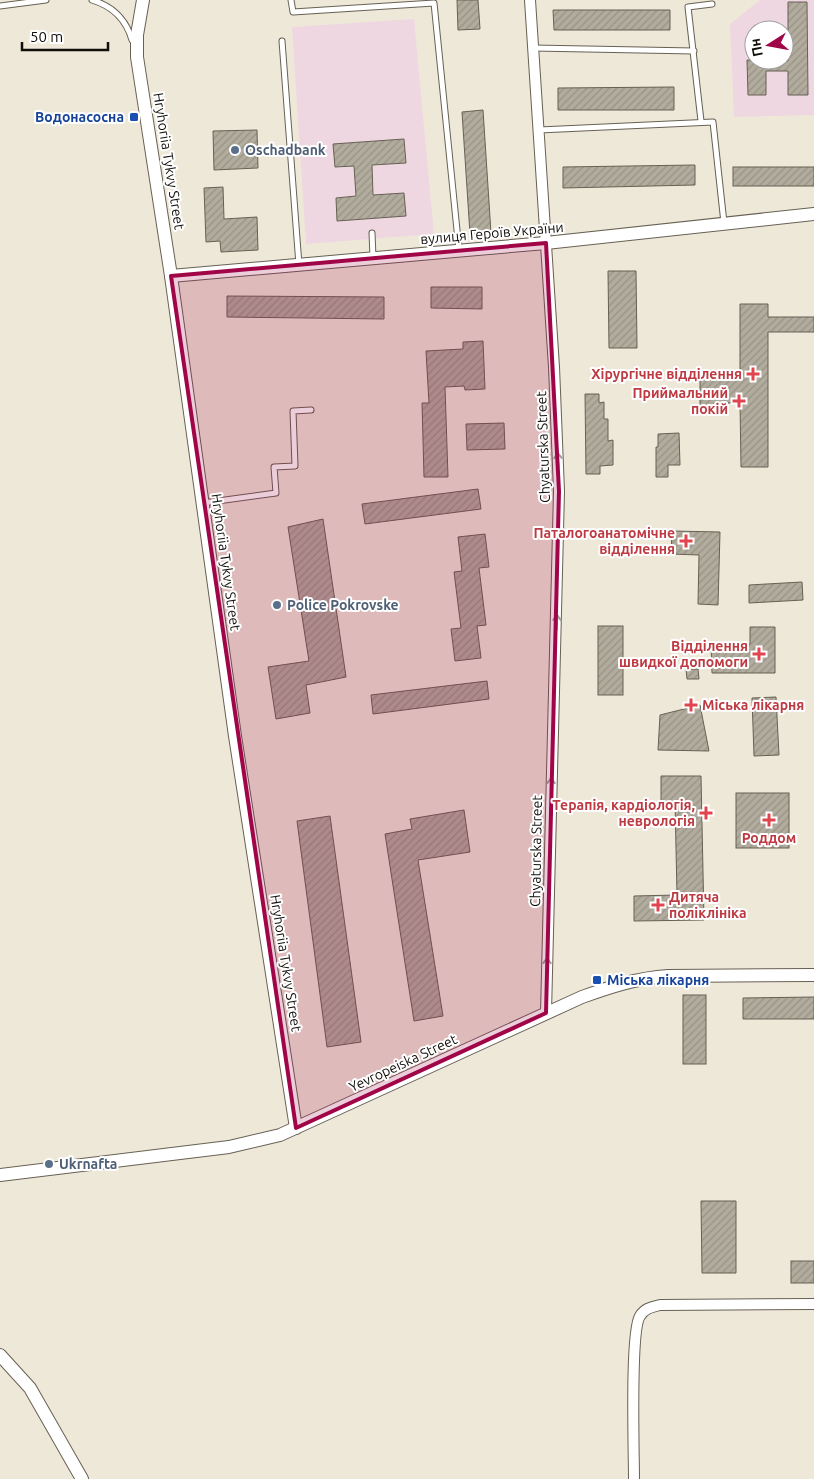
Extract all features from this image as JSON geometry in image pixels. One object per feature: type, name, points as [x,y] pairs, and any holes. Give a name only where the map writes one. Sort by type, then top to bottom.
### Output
[{"type":"street","name":"Hryhoriia Tykvy Street","points":[[143,0],[138,28],[137,57],[171,276],[236,736],[296,1128]]},
{"type":"street","name":"Chyaturska Street","points":[[530,0],[560,491],[546,1013]]},
{"type":"street","name":"вулиця Героїв України","points":[[171,276],[546,244],[814,214]]},
{"type":"street","name":"Yevropeiska Street","points":[[0,1175],[228,1147],[266,1139],[296,1128],[546,1013],[618,984],[646,977],[814,975]]},
{"type":"street","points":[[634,1479],[636,1328],[640,1316],[649,1308],[660,1305],[814,1304]]},
{"type":"street","points":[[0,1355],[9,1362],[30,1388],[82,1479]]},
{"type":"lane","points":[[0,6],[46,0]]},
{"type":"lane","points":[[92,0],[111,8],[122,18],[131,35],[137,57]]},
{"type":"lane","points":[[291,0],[293,12],[434,1],[459,250]]},
{"type":"lane","points":[[358,0],[358,8]]},
{"type":"lane","points":[[701,122],[688,7],[712,4]]},
{"type":"lane","points":[[282,41],[299,265]]},
{"type":"lane","points":[[533,48],[694,51]]},
{"type":"lane","points":[[538,130],[713,122],[724,224]]},
{"type":"lane","points":[[372,233],[373,258]]},
{"type":"lane","points":[[203,503],[276,492],[274,468],[295,466],[293,411],[311,410]]},
{"type":"highlighted area","points":[[546,243],[559,491],[546,1013],[296,1128],[171,276]]},
{"type":"shaded area","points":[[760,0],[814,0],[814,115],[734,117],[730,24]]},
{"type":"shaded area","points":[[414,19],[434,234],[306,244],[292,27]]},
{"type":"building","points":[[457,0],[478,0],[480,29],[458,30]]},
{"type":"building","points":[[788,2],[807,2],[808,95],[788,95],[788,71],[766,71],[766,95],[748,95],[747,70],[794,70],[794,20],[788,20]]},
{"type":"building","points":[[553,10],[670,10],[670,30],[554,30]]},
{"type":"building","points":[[674,87],[674,110],[558,110],[558,88]]},
{"type":"building","points":[[483,110],[491,233],[470,234],[462,112]]},
{"type":"building","name":"Oschadbank","points":[[257,130],[258,168],[214,170],[213,131]]},
{"type":"building","points":[[404,139],[406,163],[372,165],[373,195],[404,193],[406,216],[337,221],[336,198],[356,196],[354,166],[335,167],[333,144]]},
{"type":"building","points":[[695,165],[695,185],[563,188],[563,167]]},
{"type":"building","points":[[733,167],[814,167],[814,186],[733,186]]},
{"type":"building","points":[[223,187],[224,219],[257,217],[258,250],[221,252],[220,241],[206,242],[204,188]]},
{"type":"building","points":[[608,271],[636,271],[637,348],[609,348]]},
{"type":"building","points":[[431,287],[482,287],[482,309],[431,308]]},
{"type":"building","points":[[227,296],[384,297],[384,319],[227,317]]},
{"type":"building","points":[[740,304],[768,304],[768,317],[814,317],[814,332],[768,332],[768,467],[741,467],[740,403],[717,403],[716,407],[700,407],[700,372],[718,372],[718,376],[740,376]]},
{"type":"building","points":[[483,341],[485,389],[465,390],[464,386],[445,387],[448,477],[424,477],[422,403],[429,403],[426,351],[463,349],[463,342]]},
{"type":"building","points":[[585,394],[599,394],[599,403],[604,402],[604,419],[608,419],[608,441],[613,440],[613,465],[600,466],[600,474],[586,474]]},
{"type":"building","points":[[504,423],[505,449],[467,450],[466,424]]},
{"type":"building","points":[[679,433],[680,465],[668,465],[668,477],[656,477],[658,434]]},
{"type":"building","points":[[478,489],[481,509],[365,524],[362,504]]},
{"type":"building","points":[[323,519],[346,677],[306,685],[310,713],[276,719],[268,667],[309,661],[288,527]]},
{"type":"building","points":[[672,531],[720,532],[718,605],[698,604],[699,555],[671,554]]},
{"type":"building","points":[[485,534],[489,567],[479,568],[486,625],[477,626],[481,658],[455,661],[451,629],[461,628],[454,572],[462,571],[458,537]]},
{"type":"building","points":[[802,582],[803,600],[749,603],[749,585]]},
{"type":"building","points":[[598,626],[623,626],[623,695],[598,695]]},
{"type":"building","points":[[750,627],[775,627],[775,673],[712,673],[711,644],[750,644]]},
{"type":"building","points":[[686,669],[698,669],[699,679],[687,679]]},
{"type":"building","points":[[487,681],[489,699],[373,714],[371,695]]},
{"type":"building","points":[[776,697],[779,755],[754,756],[752,698]]},
{"type":"building","points":[[700,705],[709,751],[658,750],[660,715]]},
{"type":"building","points":[[661,776],[701,776],[704,920],[634,921],[634,896],[677,895],[675,802],[661,803]]},
{"type":"building","points":[[736,793],[789,793],[789,848],[736,848]]},
{"type":"building","points":[[464,810],[470,852],[418,860],[443,1016],[414,1021],[385,834],[412,829],[410,819]]},
{"type":"building","points":[[330,816],[361,1042],[327,1047],[297,821]]},
{"type":"building","points":[[683,995],[706,995],[706,1064],[683,1064]]},
{"type":"building","points":[[814,997],[814,1019],[743,1019],[743,998]]},
{"type":"building","points":[[701,1201],[736,1201],[736,1273],[702,1273]]},
{"type":"building","points":[[791,1261],[814,1261],[814,1283],[791,1283]]},
{"type":"place","name":"Водонасосна","points":[[134,117]]},
{"type":"place","name":"Oschadbank","points":[[235,150]]},
{"type":"place","name":"Хірургічне відділення","points":[[753,374]]},
{"type":"place","name":"Приймальний покій","points":[[739,401]]},
{"type":"place","name":"Паталогоанатомічне відділення","points":[[686,541]]},
{"type":"place","name":"Police Pokrovske","points":[[277,605]]},
{"type":"place","name":"Відділення швидкої допомоги","points":[[759,654]]},
{"type":"place","name":"Мiська лiкарня","points":[[691,705]]},
{"type":"place","name":"Терапія, кардіологія, неврологія","points":[[706,813]]},
{"type":"place","name":"Роддом","points":[[769,820]]},
{"type":"place","name":"Дитяча поліклініка","points":[[658,905]]},
{"type":"place","name":"Міська лікарня","points":[[597,980]]},
{"type":"place","name":"Ukrnafta","points":[[49,1164]]}]
